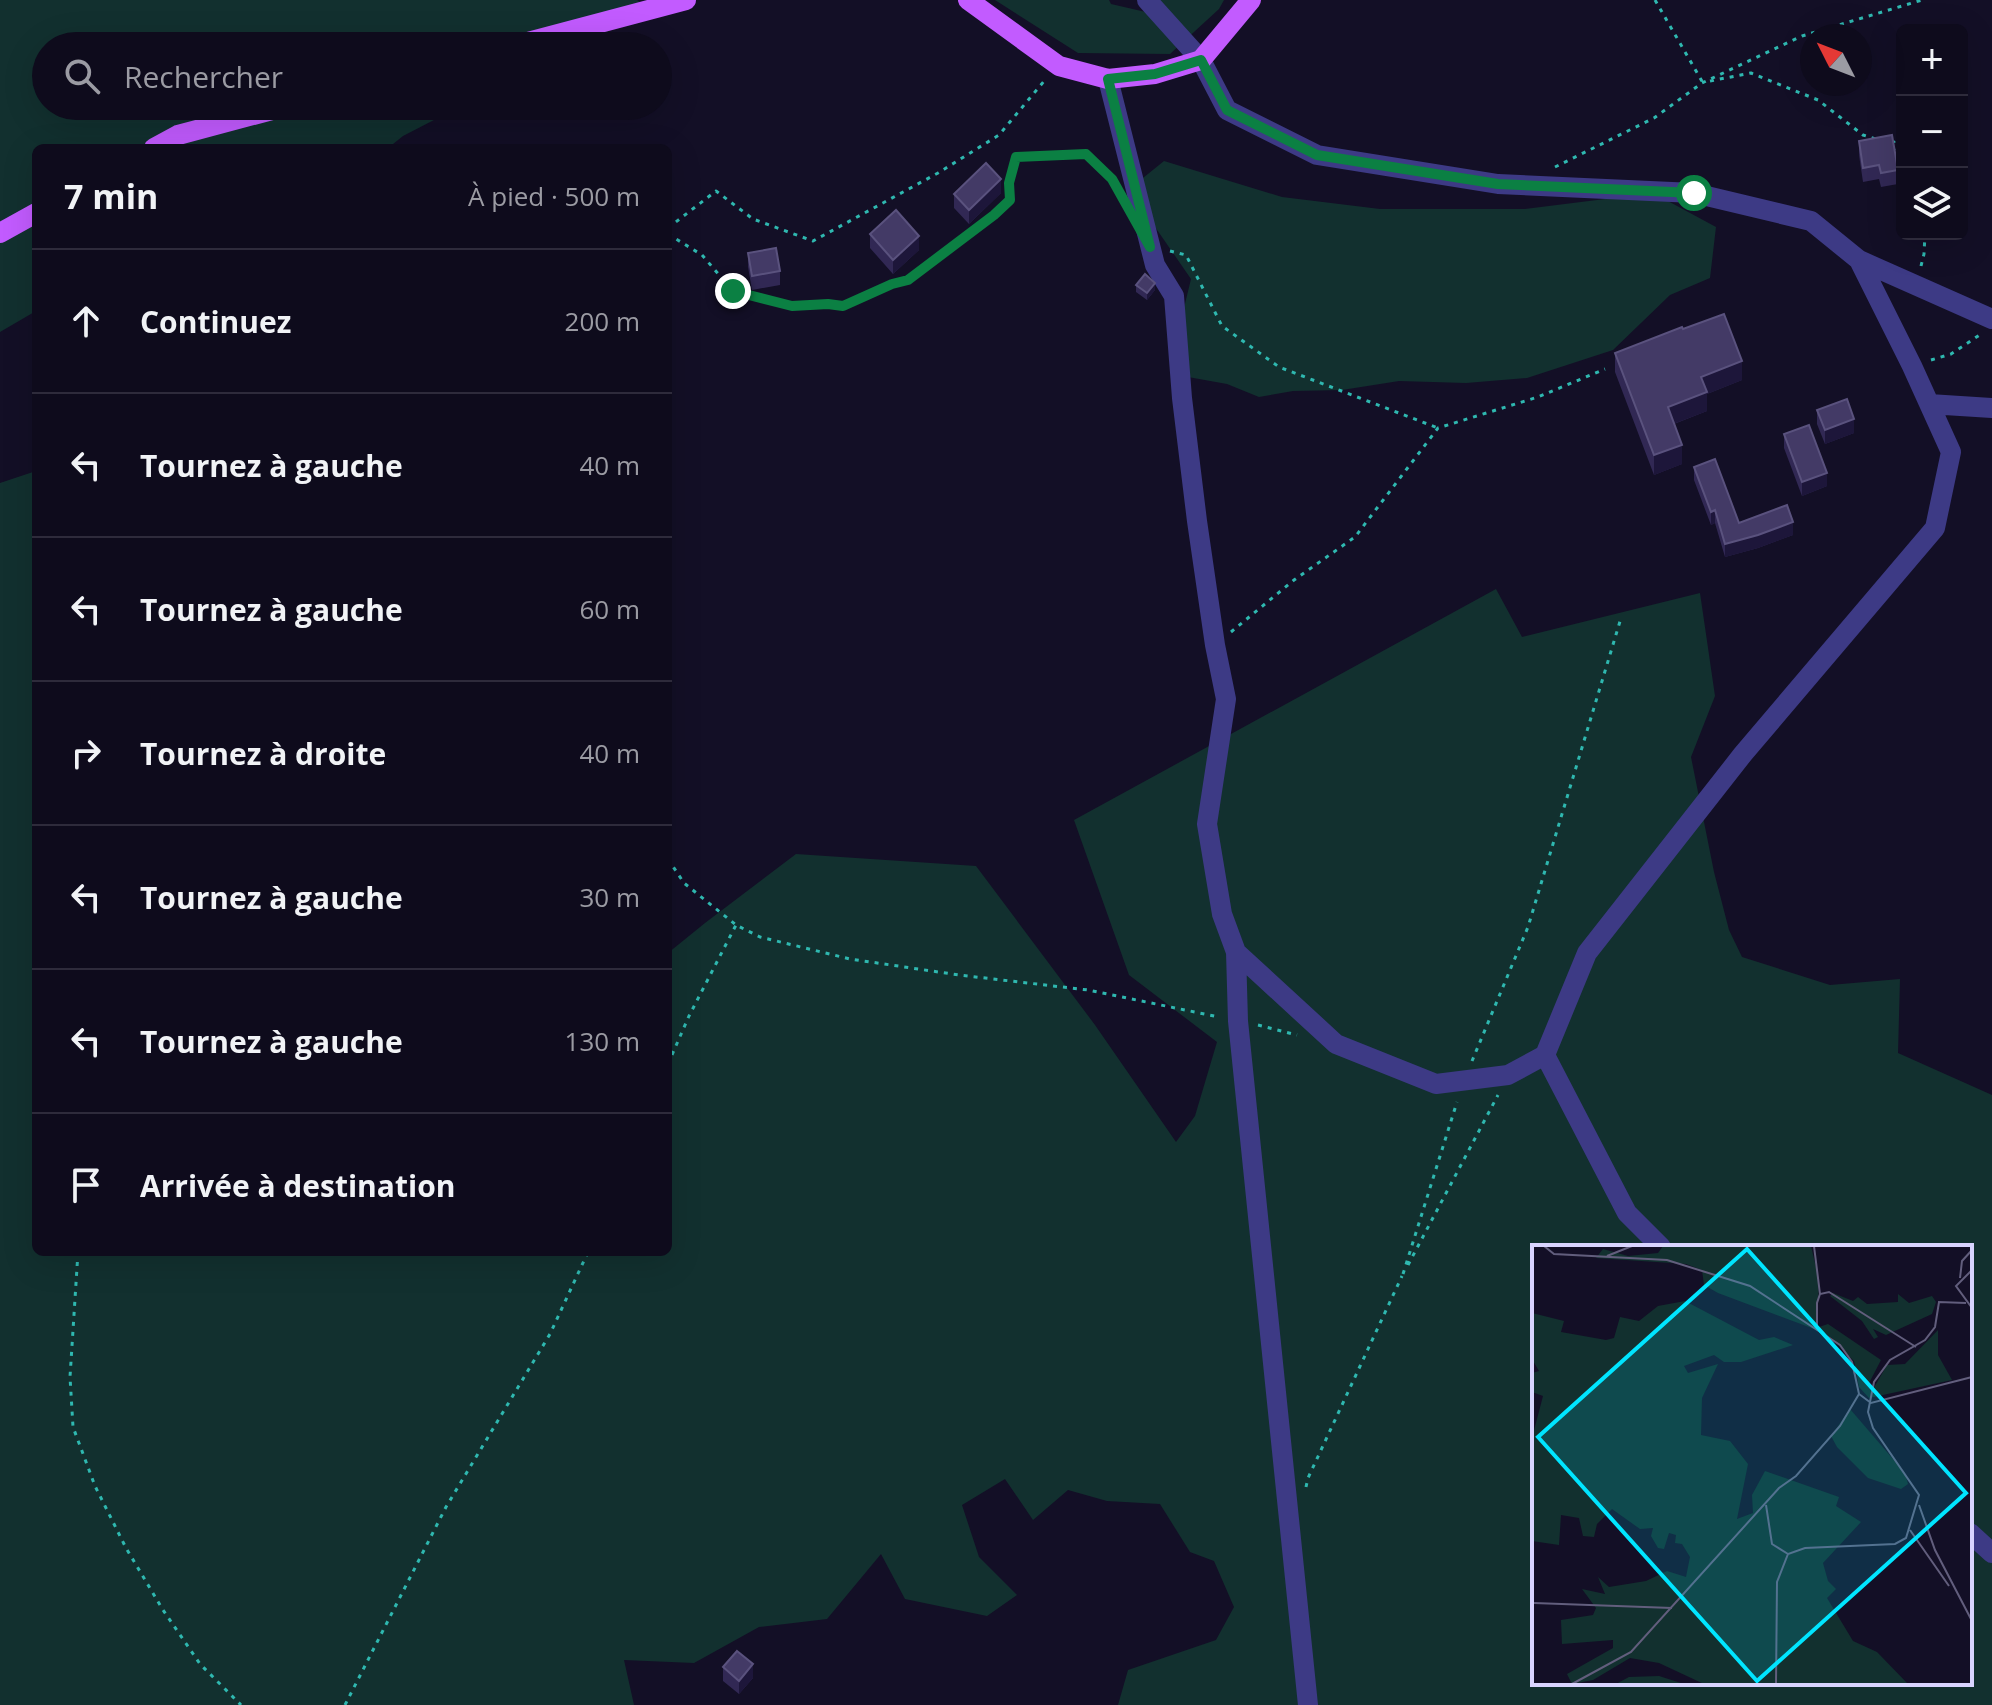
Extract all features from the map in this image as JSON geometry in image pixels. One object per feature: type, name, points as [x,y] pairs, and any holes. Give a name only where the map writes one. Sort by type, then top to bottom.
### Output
[{"type":"main road","points":[[558,32],[644,5],[686,0]]},
{"type":"main road","points":[[968,0],[1059,66],[1108,79],[1155,74],[1201,60],[1251,0]]},
{"type":"main road","points":[[161,144],[178,135],[234,120]]},
{"type":"main road","points":[[0,233],[32,215]]},
{"type":"street","points":[[1147,0],[1201,60],[1227,110],[1317,155],[1498,184],[1694,193],[1811,221],[1859,260],[1915,284],[1987,326]]},
{"type":"street","points":[[1108,79],[1155,265],[1174,296],[1182,398],[1197,521],[1226,699],[1207,824],[1222,914],[1236,952],[1238,1021],[1308,1705]]},
{"type":"street","points":[[1236,952],[1336,1044],[1436,1084],[1508,1075],[1545,1055],[1587,953],[1743,754],[1935,528],[1951,452],[1859,260]]},
{"type":"street","points":[[1929,404],[1992,408]]},
{"type":"street","points":[[1545,1055],[1627,1213],[1659,1245]]},
{"type":"street","points":[[1972,1535],[1992,1553]]},
{"type":"path","points":[[1655,0],[1702,83]]},
{"type":"path","points":[[1554,167],[1654,118],[1702,83],[1802,36],[1922,0]]},
{"type":"path","points":[[672,225],[716,191],[753,219],[813,241],[938,173],[999,135],[1059,66]]},
{"type":"path","points":[[1702,83],[1751,73],[1818,100],[1863,135],[1894,142],[1896,146]]},
{"type":"path","points":[[672,236],[702,255],[733,291],[792,306],[843,306],[908,280],[994,215],[1010,200],[1009,183],[1016,157],[1086,154],[1112,179],[1119,193]]},
{"type":"path","points":[[1915,284],[1925,240]]},
{"type":"path","points":[[1150,247],[1186,255],[1222,326],[1279,367],[1438,428]]},
{"type":"path","points":[[1912,366],[1951,354],[1987,326]]},
{"type":"path","points":[[1215,645],[1294,580],[1355,537],[1438,428],[1538,397],[1605,369]]},
{"type":"path","points":[[1403,1274],[1463,1081],[1528,927],[1621,618]]},
{"type":"path","points":[[672,865],[684,883],[736,925],[760,937],[850,959],[1088,990],[1336,1044]]},
{"type":"path","points":[[672,1055],[736,925]]},
{"type":"path","points":[[1305,1492],[1308,1478],[1403,1274],[1508,1075]]},
{"type":"path","points":[[78,1256],[70,1377],[73,1427],[107,1511],[163,1610],[200,1664],[241,1705]]},
{"type":"path","points":[[345,1705],[446,1507],[550,1334],[586,1256]]},
{"type":"green space","points":[[0,0],[637,0],[651,9],[606,32],[32,32],[32,120],[434,120],[393,144],[32,144],[32,313],[0,332]]},
{"type":"green space","points":[[995,0],[1109,0],[1111,4],[1150,13],[1148,0],[1224,0],[1219,9],[1170,54],[1078,53]]},
{"type":"green space","points":[[1164,161],[1282,197],[1380,209],[1525,209],[1653,193],[1716,227],[1710,278],[1670,295],[1613,350],[1527,378],[1466,383],[1399,381],[1342,390],[1293,391],[1259,397],[1227,384],[1188,377],[1183,312],[1191,279],[1153,224],[1138,182]]},
{"type":"green space","points":[[32,472],[32,1256],[672,1256],[672,950],[796,854],[976,866],[1095,1025],[1176,1142],[1195,1116],[1217,1042],[1129,975],[1074,820],[1496,589],[1522,637],[1700,593],[1715,696],[1691,757],[1714,872],[1729,930],[1742,957],[1830,985],[1900,979],[1898,1053],[1992,1095],[1992,1705],[1118,1705],[1128,1670],[1216,1640],[1234,1607],[1214,1561],[1190,1552],[1160,1504],[1107,1501],[1068,1490],[1033,1520],[1005,1479],[962,1505],[979,1557],[1017,1595],[987,1616],[905,1599],[881,1554],[827,1619],[759,1627],[694,1663],[624,1660],[634,1705],[0,1705],[0,483]]},
{"type":"building","points":[[1892,135],[1896,170],[1881,173],[1879,165],[1863,168],[1859,141]]},
{"type":"building","points":[[986,163],[1001,179],[969,210],[954,194]]},
{"type":"building","points":[[896,210],[919,236],[893,260],[870,234]]},
{"type":"building","points":[[776,248],[780,271],[752,276],[748,253]]},
{"type":"building","points":[[1145,274],[1155,283],[1147,293],[1136,285]]},
{"type":"building","points":[[1724,314],[1742,361],[1701,377],[1707,392],[1668,407],[1682,445],[1654,455],[1615,353]]},
{"type":"building","points":[[1847,399],[1854,419],[1825,430],[1817,410]]},
{"type":"building","points":[[1809,425],[1827,473],[1802,482],[1784,434]]},
{"type":"building","points":[[1715,459],[1739,523],[1787,505],[1793,522],[1725,544],[1715,510],[1711,512],[1694,467]]},
{"type":"building","points":[[737,1651],[753,1664],[739,1681],[723,1667]]},
{"type":"route","points":[[733,291],[792,306],[843,306],[908,280],[1010,200],[1009,183],[1016,157],[1086,154],[1112,179],[1150,247],[1108,79],[1155,74],[1201,60],[1227,110],[1317,155],[1498,184],[1694,193]]}]
